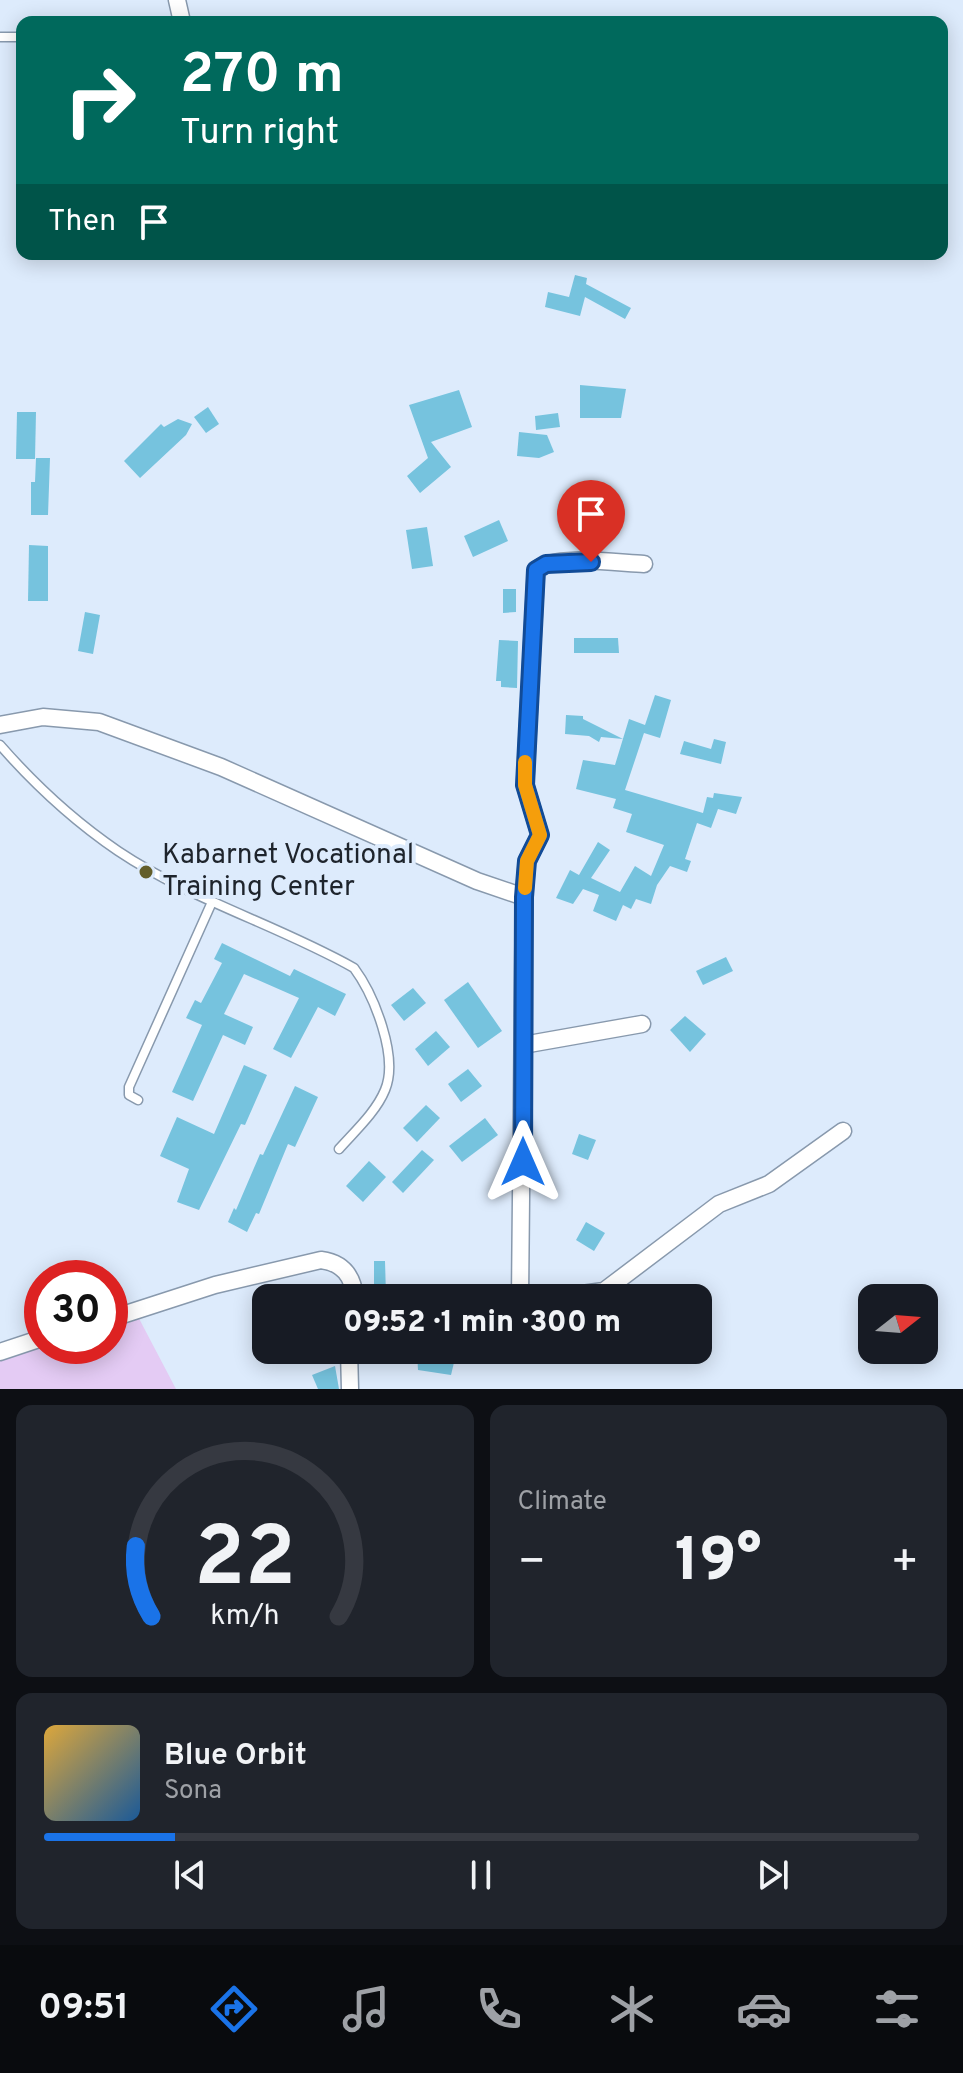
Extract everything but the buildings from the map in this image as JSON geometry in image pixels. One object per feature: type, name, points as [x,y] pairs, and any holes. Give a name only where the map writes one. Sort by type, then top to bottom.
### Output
[{"type":"street","points":[[520,1284],[524,897],[527,861],[540,835],[525,785],[536,570],[546,564],[564,562],[644,564]]},
{"type":"street","points":[[0,725],[43,717],[99,722],[221,767],[477,881],[524,897]]},
{"type":"street","points":[[523,1045],[642,1024]]},
{"type":"street","points":[[613,1284],[719,1204],[769,1184],[843,1131]]},
{"type":"street","points":[[128,1313],[215,1285],[321,1260],[334,1262],[350,1277],[352,1284]]},
{"type":"street","points":[[0,1352],[24,1344]]},
{"type":"street","points":[[349,1364],[350,1389]]},
{"type":"lane","points":[[0,745],[37,787],[119,852],[212,902],[354,968],[368,987],[377,1010],[389,1067],[386,1089],[373,1111],[339,1149]]},
{"type":"lane","points":[[138,1100],[129,1095],[129,1087],[212,902]]},
{"type":"shaded area","points":[[134,1309],[176,1389],[0,1389],[0,1354],[24,1349],[24,1364],[128,1364],[128,1311]]},
{"type":"slow traffic","points":[[525,762],[525,785],[540,835],[527,861],[525,888]]},
{"type":"place","name":"Kabarnet Vocational Training Center","points":[[146,872]]},
{"type":"route","points":[[523,1162],[524,897],[527,861],[540,835],[525,785],[536,570],[546,564],[591,562]]}]
